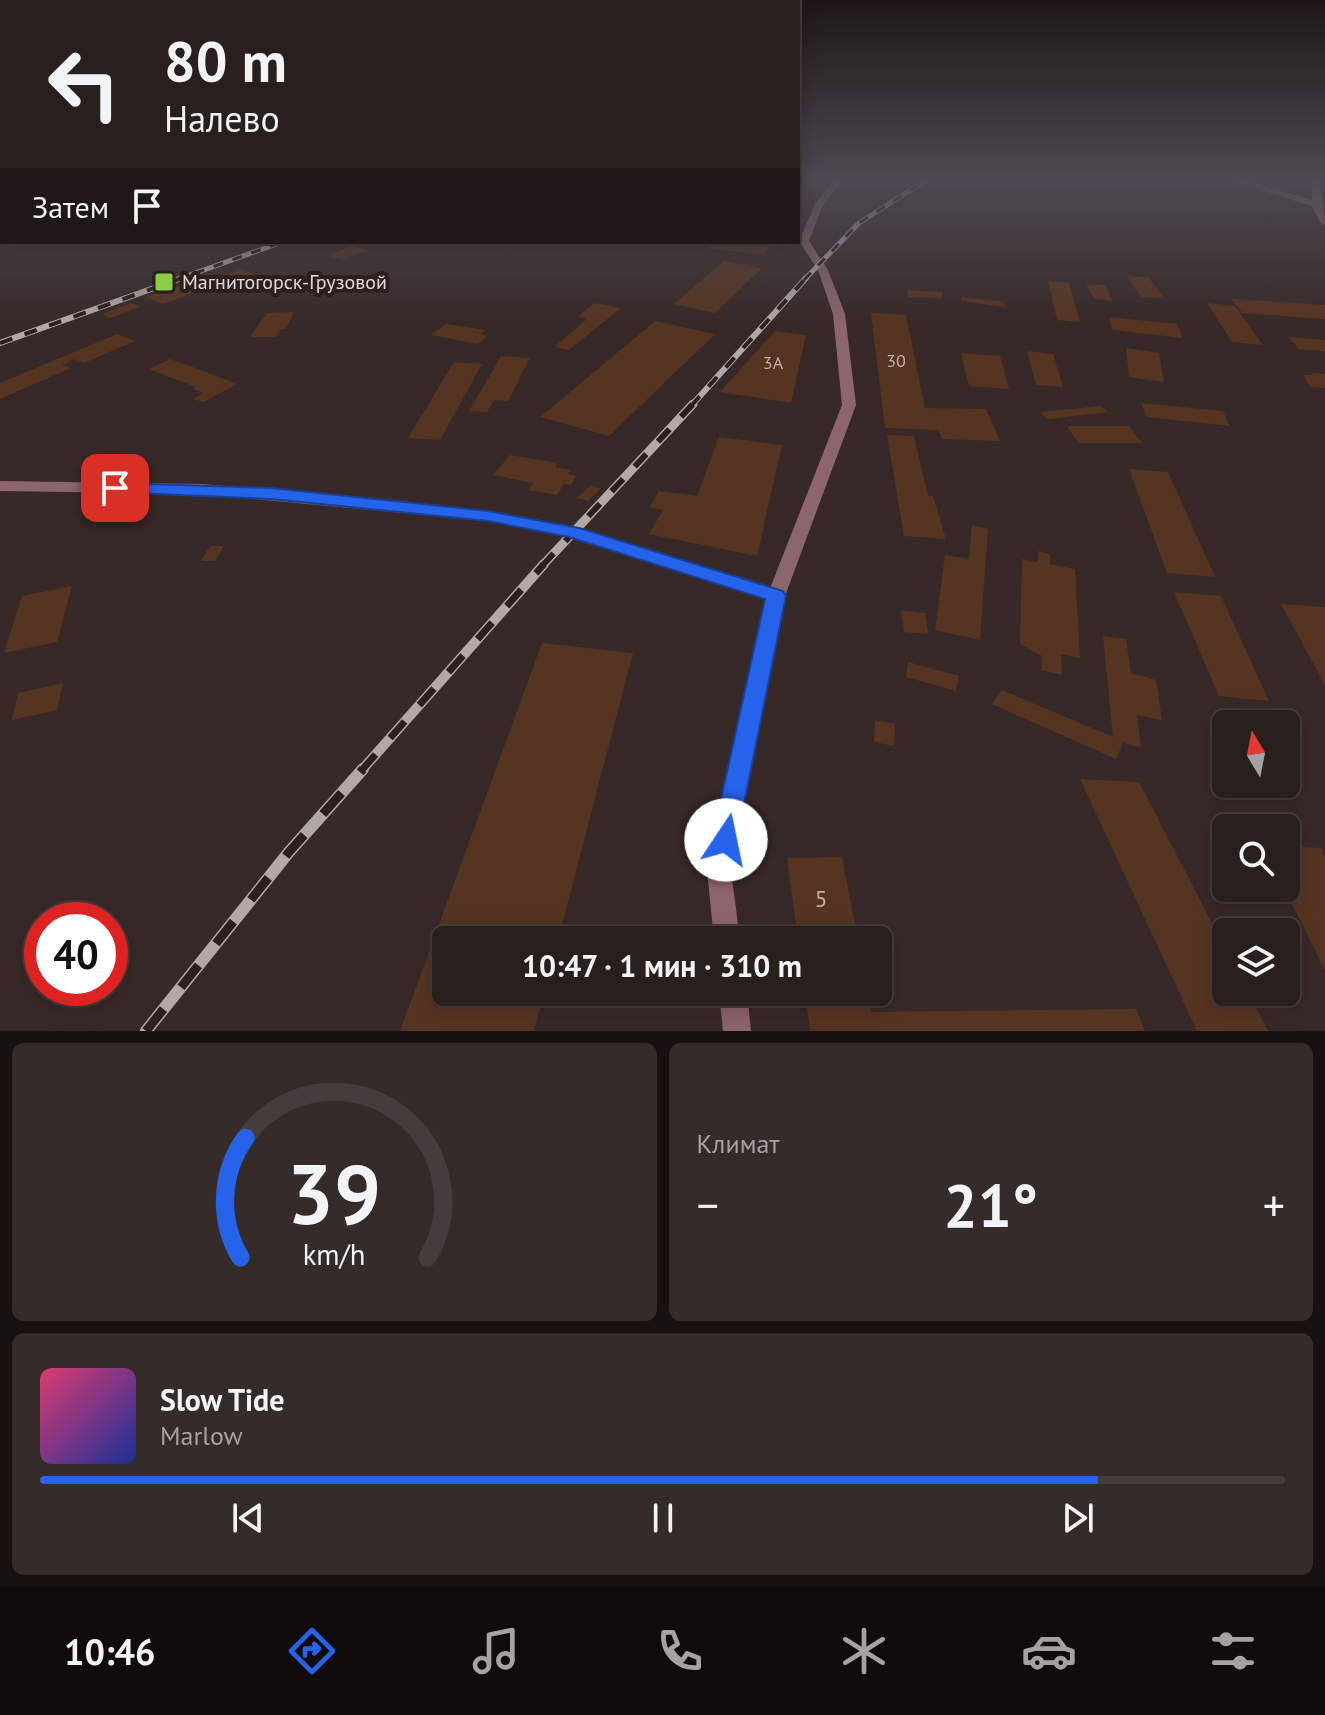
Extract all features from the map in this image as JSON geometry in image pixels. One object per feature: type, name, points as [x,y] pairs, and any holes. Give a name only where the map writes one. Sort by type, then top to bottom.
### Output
[{"type":"street","points":[[725,926],[719,870],[776,596],[849,405],[839,314],[823,270],[804,241],[809,228]]},
{"type":"street","points":[[0,486],[216,490],[488,516],[572,532],[776,596]]},
{"type":"street","points":[[734,1006],[737,1031]]},
{"type":"building","points":[[713,244],[772,244],[763,255],[709,248]]},
{"type":"building","points":[[352,246],[368,250],[343,260],[327,256]]},
{"type":"building","points":[[724,261],[762,268],[715,313],[674,304]]},
{"type":"building","points":[[240,269],[273,281],[251,292],[215,278]]},
{"type":"building","points":[[205,276],[222,282],[163,304],[146,297]]},
{"type":"building","points":[[348,276],[362,279],[346,288],[332,285]]},
{"type":"building","points":[[1127,276],[1148,277],[1164,298],[1141,297]]},
{"type":"building","points":[[1048,281],[1069,283],[1080,322],[1057,320]]},
{"type":"building","points":[[1086,284],[1105,285],[1113,301],[1094,299]]},
{"type":"building","points":[[907,290],[942,292],[943,298],[908,297]]},
{"type":"building","points":[[962,297],[1005,302],[1005,307],[961,301]]},
{"type":"building","points":[[1232,299],[1325,305],[1325,319],[1242,313]]},
{"type":"building","points":[[131,303],[140,307],[110,318],[102,314]]},
{"type":"building","points":[[594,303],[621,308],[569,350],[554,347],[587,319],[578,317]]},
{"type":"building","points":[[1207,303],[1235,306],[1263,345],[1232,342]]},
{"type":"building","points":[[294,312],[286,329],[281,329],[276,337],[250,337],[267,313]]},
{"type":"building","points":[[871,313],[906,315],[925,408],[986,409],[1000,441],[942,439],[938,430],[885,428]]},
{"type":"building","points":[[1109,317],[1177,324],[1183,338],[1112,330]]},
{"type":"building","points":[[655,321],[715,334],[609,436],[540,417]]},
{"type":"building","points":[[446,324],[486,330],[480,334],[487,336],[478,344],[431,335]]},
{"type":"building","points":[[775,331],[806,335],[791,403],[720,392]]},
{"type":"building","points":[[117,334],[135,341],[84,363],[74,359],[62,365],[71,368],[0,399],[0,383]]},
{"type":"building","points":[[1289,337],[1325,340],[1325,351],[1299,349]]},
{"type":"building","points":[[1126,348],[1159,353],[1164,382],[1129,377]]},
{"type":"building","points":[[1027,351],[1053,354],[1063,387],[1036,385]]},
{"type":"building","points":[[961,353],[1000,356],[1009,389],[969,386]]},
{"type":"building","points":[[501,356],[530,358],[508,401],[494,400],[487,412],[469,411]]},
{"type":"building","points":[[170,359],[237,384],[204,402],[193,399],[204,393],[149,369]]},
{"type":"building","points":[[454,362],[482,364],[440,440],[408,438]]},
{"type":"building","points":[[1311,373],[1325,374],[1325,388],[1310,387],[1303,375],[1313,375]]},
{"type":"building","points":[[1141,403],[1223,411],[1230,426],[1147,417]]},
{"type":"building","points":[[1101,406],[1109,412],[1048,419],[1040,412]]},
{"type":"building","points":[[1067,426],[1129,426],[1142,443],[1078,443]]},
{"type":"building","points":[[887,435],[914,436],[928,496],[933,496],[946,539],[904,536]]},
{"type":"building","points":[[719,437],[782,445],[757,556],[649,534],[663,510],[650,507],[659,491],[697,496]]},
{"type":"building","points":[[510,455],[557,463],[555,467],[571,470],[568,474],[576,476],[571,485],[564,484],[557,495],[528,490],[534,483],[493,475]]},
{"type":"building","points":[[1129,469],[1168,472],[1215,577],[1167,573]]},
{"type":"building","points":[[591,485],[600,489],[588,501],[577,498]]},
{"type":"building","points":[[972,525],[988,529],[980,640],[935,630],[945,555],[969,559]]},
{"type":"building","points":[[210,546],[224,546],[215,561],[201,561]]},
{"type":"building","points":[[1038,551],[1050,554],[1050,564],[1075,569],[1080,658],[1061,654],[1062,675],[1041,670],[1042,656],[1020,644],[1022,559],[1038,562]]},
{"type":"building","points":[[72,586],[57,642],[4,653],[22,596]]},
{"type":"building","points":[[1174,592],[1221,596],[1269,701],[1219,696]]},
{"type":"building","points":[[1281,604],[1325,607],[1325,685]]},
{"type":"building","points":[[901,610],[925,613],[928,634],[904,632]]},
{"type":"building","points":[[1103,636],[1126,639],[1131,673],[1156,680],[1162,720],[1137,715],[1141,748],[1123,743],[1116,759],[992,704],[1002,690],[1113,737]]},
{"type":"building","points":[[542,643],[633,653],[562,926],[438,926]]},
{"type":"building","points":[[908,662],[959,676],[956,691],[906,677]]},
{"type":"building","points":[[63,683],[57,710],[12,720],[18,693]]},
{"type":"building","points":[[875,720],[895,724],[894,746],[874,742]]},
{"type":"building","points":[[1080,779],[1139,782],[1212,923],[1212,1006],[1255,1006],[1268,1031],[1197,1031]]},
{"type":"building","points":[[1300,847],[1321,848],[1325,856],[1325,970],[1291,902],[1300,902]]},
{"type":"building","points":[[842,857],[855,926],[796,926],[787,858]]},
{"type":"building","points":[[432,944],[432,1006],[540,1006],[534,1031],[400,1031]]},
{"type":"building","points":[[807,1006],[870,1006],[871,1012],[1136,1009],[1145,1031],[810,1031]]},
{"type":"railway","points":[[804,280],[854,228]]},
{"type":"railway","points":[[176,280],[276,244]]},
{"type":"railway","points":[[0,343],[182,278]]},
{"type":"railway","points":[[691,406],[806,278]]},
{"type":"railway","points":[[542,566],[693,404]]},
{"type":"railway","points":[[361,771],[544,564]]},
{"type":"railway","points":[[146,1031],[289,852],[363,769]]},
{"type":"place","name":"Магнитогорск-Грузовой","points":[[164,282]]},
{"type":"route","points":[[115,488],[271,493],[488,516],[572,532],[776,596],[726,840]]}]
